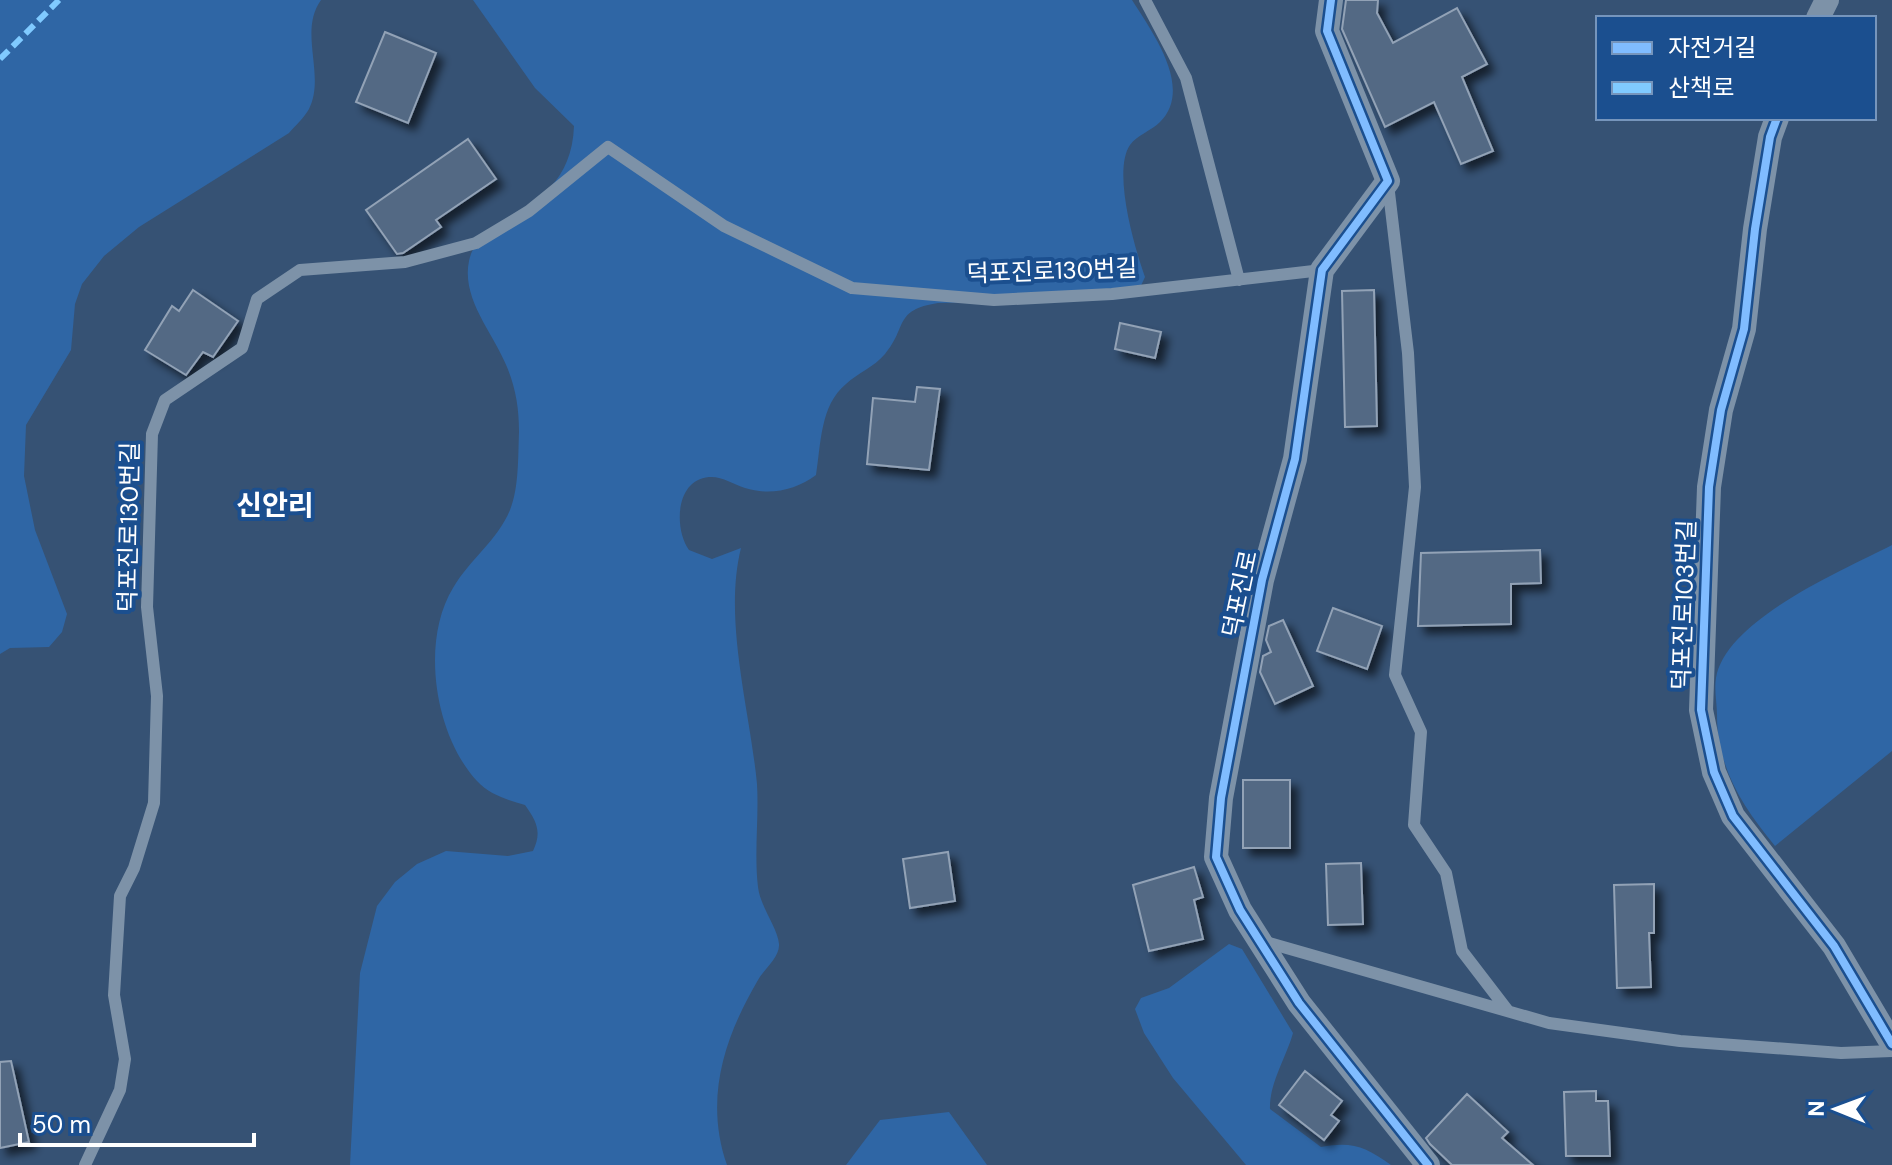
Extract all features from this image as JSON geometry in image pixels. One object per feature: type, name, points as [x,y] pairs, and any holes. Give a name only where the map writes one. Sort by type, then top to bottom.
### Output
[{"type":"street","points":[[1331,0],[1327,31],[1388,181]]},
{"type":"street","name":"덕포진로103번길","points":[[1777,120],[1765,168],[1744,329],[1721,410],[1709,487],[1701,710],[1714,772],[1733,816],[1834,946],[1892,1044]]},
{"type":"street","name":"덕포진로","points":[[1388,181],[1322,270],[1295,459],[1262,580],[1221,798],[1216,857],[1240,910],[1299,1003],[1428,1165]]},
{"type":"lane","points":[[1145,0],[1186,78],[1239,280]]},
{"type":"lane","name":"덕포진로130번길","points":[[85,1165],[120,1090],[125,1059],[114,995],[120,896],[134,868],[154,803],[157,696],[147,607],[152,434],[165,400],[242,348],[257,299],[300,270],[405,262],[476,243],[529,211],[608,147],[724,226],[852,288],[994,300],[1112,294],[1322,270]]},
{"type":"lane","points":[[1388,181],[1408,353],[1415,487],[1395,675],[1421,732],[1414,825],[1446,873],[1462,951],[1508,1011]]},
{"type":"lane","points":[[1262,941],[1549,1023],[1680,1041],[1841,1053],[1892,1051]]},
{"type":"shaded area","points":[[0,0],[321,0],[312,26],[313,96],[302,119],[289,133],[139,227],[104,256],[82,284],[75,304],[71,350],[26,425],[24,476],[35,530],[67,614],[62,632],[49,647],[10,648],[0,654]]},
{"type":"shaded area","points":[[473,0],[1132,0],[1159,44],[1171,77],[1173,93],[1169,108],[1160,122],[1130,145],[1125,157],[1123,173],[1127,210],[1145,277],[1137,294],[1121,299],[938,303],[914,310],[903,321],[885,354],[846,384],[831,403],[823,426],[816,475],[791,488],[773,491],[754,490],[709,477],[698,480],[684,496],[681,530],[689,550],[712,559],[741,548],[736,576],[736,635],[757,784],[758,887],[779,944],[777,954],[746,1002],[721,1070],[717,1116],[727,1165],[350,1165],[360,973],[377,906],[395,882],[417,864],[446,851],[508,856],[533,851],[538,833],[525,805],[488,790],[463,762],[442,714],[435,661],[443,610],[453,588],[505,521],[513,501],[518,472],[519,424],[515,391],[501,355],[474,303],[468,275],[469,261],[476,245],[489,232],[542,196],[558,178],[569,156],[574,126],[535,88]]},
{"type":"shaded area","points":[[1892,545],[1892,751],[1775,846],[1752,817],[1734,786],[1722,752],[1715,692],[1716,678],[1724,656],[1763,617],[1790,599]]},
{"type":"shaded area","points":[[1229,944],[1242,949],[1293,1033],[1275,1081],[1270,1109],[1321,1147],[1358,1147],[1391,1165],[1246,1165],[1173,1078],[1144,1033],[1135,1009],[1141,998],[1169,988]]},
{"type":"shaded area","points":[[949,1112],[987,1165],[846,1165],[880,1120]]},
{"type":"building","points":[[1346,0],[1378,0],[1377,13],[1393,43],[1457,8],[1487,64],[1462,77],[1493,151],[1461,164],[1434,102],[1385,127],[1342,29]]},
{"type":"building","points":[[385,32],[436,53],[408,123],[356,102]]},
{"type":"building","points":[[468,139],[496,179],[436,220],[441,227],[397,254],[366,210]]},
{"type":"building","points":[[193,290],[238,321],[213,357],[203,352],[186,375],[145,350],[172,306],[179,311]]},
{"type":"building","points":[[1374,290],[1377,426],[1345,427],[1342,291]]},
{"type":"building","points":[[1120,323],[1161,332],[1155,358],[1115,349]]},
{"type":"building","points":[[917,387],[940,389],[929,470],[867,464],[873,398],[915,402]]},
{"type":"building","points":[[1540,550],[1541,583],[1511,584],[1511,624],[1418,626],[1421,553]]},
{"type":"building","points":[[1333,608],[1382,626],[1367,669],[1317,651]]},
{"type":"building","points":[[1283,620],[1313,686],[1275,704],[1260,672],[1263,656],[1271,652],[1266,640],[1269,626]]},
{"type":"building","points":[[1243,780],[1290,780],[1290,848],[1243,848]]},
{"type":"building","points":[[948,852],[955,901],[910,908],[903,859]]},
{"type":"building","points":[[1361,863],[1363,924],[1328,925],[1326,864]]},
{"type":"building","points":[[1194,867],[1203,897],[1194,900],[1203,939],[1149,951],[1133,885]]},
{"type":"building","points":[[1654,884],[1654,933],[1649,933],[1651,987],[1617,988],[1614,885]]},
{"type":"building","points":[[11,1061],[29,1142],[0,1148],[0,1062]]},
{"type":"building","points":[[1305,1071],[1342,1101],[1331,1115],[1339,1121],[1324,1140],[1279,1105]]},
{"type":"building","points":[[1596,1091],[1596,1101],[1608,1101],[1610,1156],[1566,1156],[1564,1092]]},
{"type":"building","points":[[1467,1094],[1508,1132],[1502,1138],[1533,1165],[1452,1165],[1430,1144],[1426,1138]]},
{"type":"marked path","points":[[0,59],[59,0]]},
{"type":"cycle path","points":[[1331,0],[1327,31],[1388,181],[1322,270],[1295,459],[1262,580],[1221,798],[1216,857],[1240,910],[1299,1003],[1428,1165]]},
{"type":"cycle path","points":[[1776,120],[1770,137],[1755,229],[1744,329],[1721,410],[1709,487],[1701,710],[1714,772],[1733,816],[1834,946],[1892,1044]]},
{"type":"district","name":"신안리","points":[[275,505]]}]
